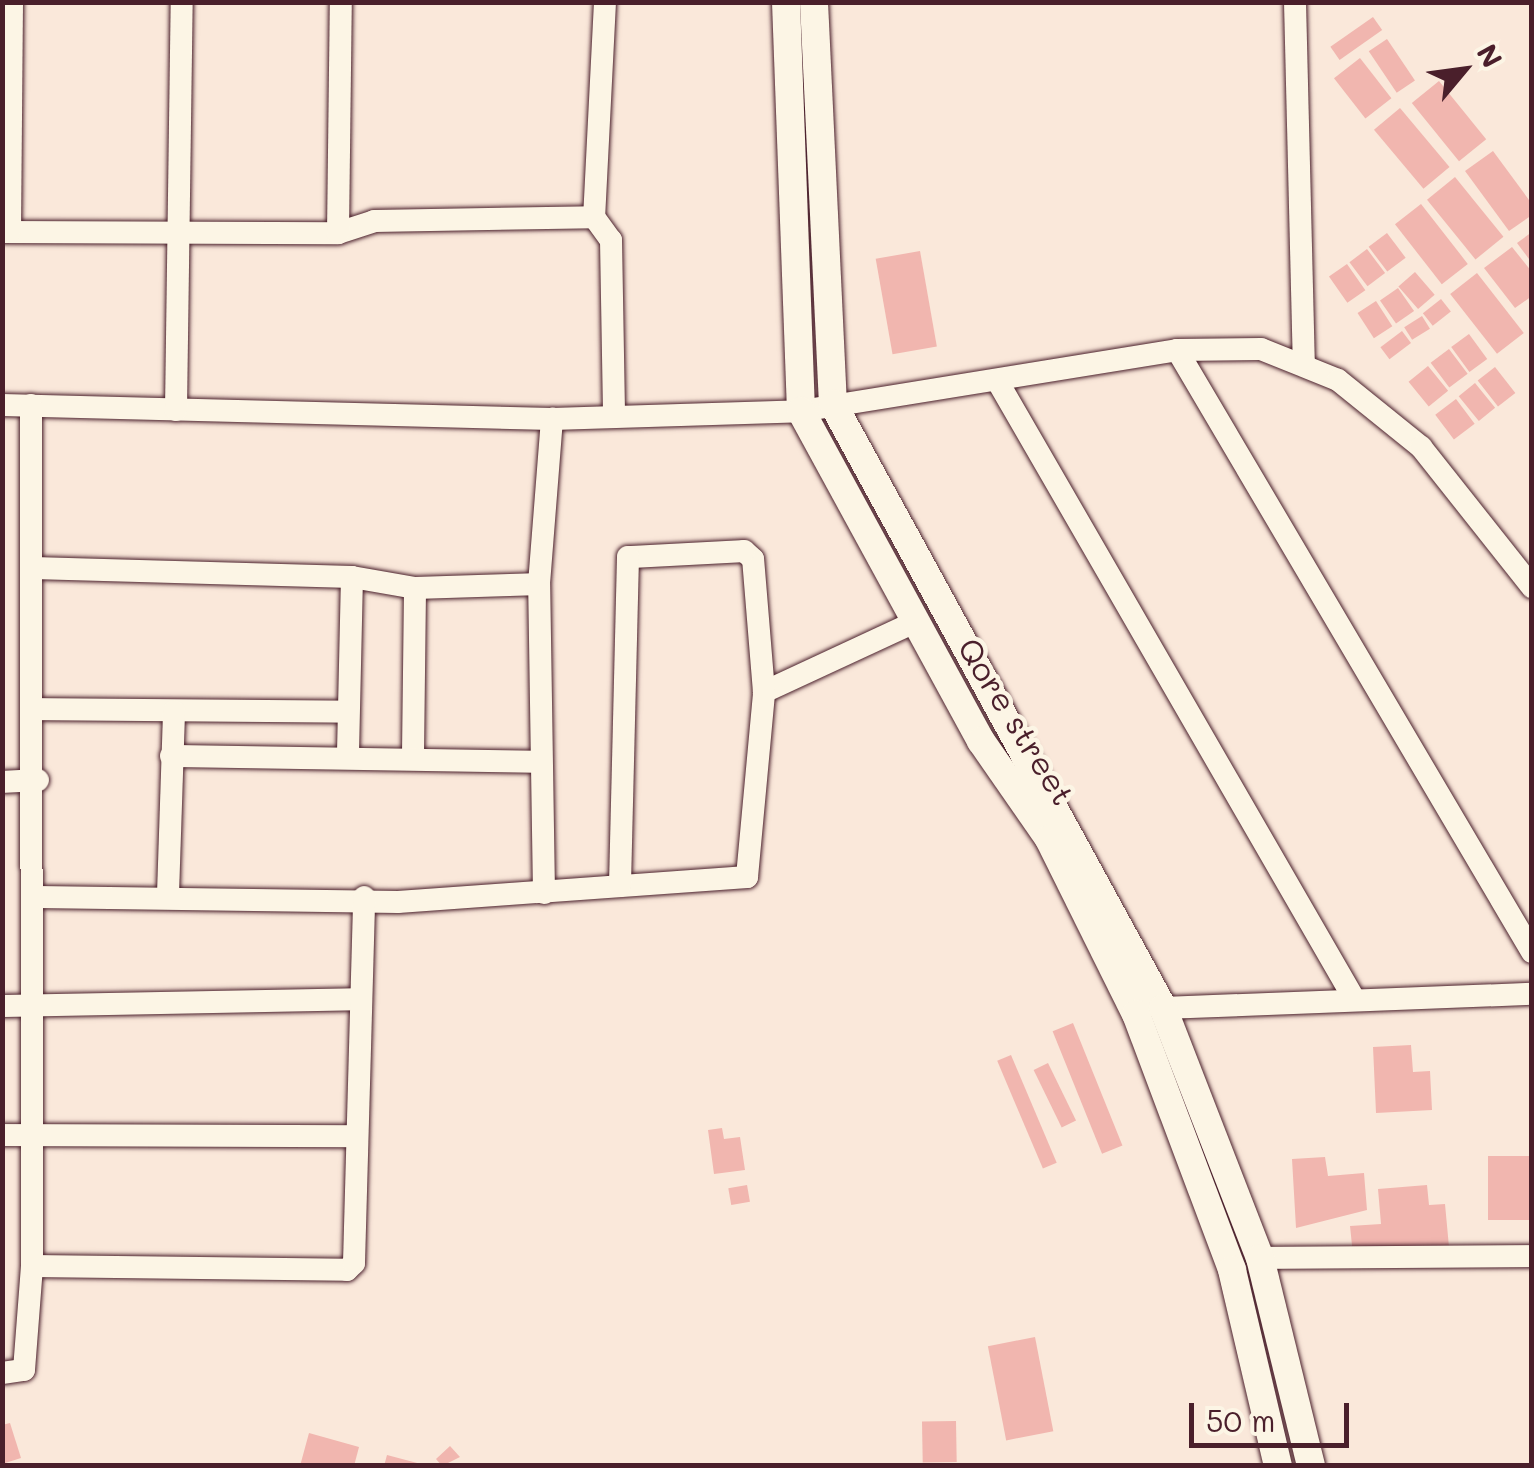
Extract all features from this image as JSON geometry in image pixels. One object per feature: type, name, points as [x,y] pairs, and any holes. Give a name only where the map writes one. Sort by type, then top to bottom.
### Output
[{"type":"street","points":[[176,410],[182,2]]},
{"type":"street","points":[[338,233],[341,2]]},
{"type":"street","points":[[606,2],[594,216],[611,240],[614,417]]},
{"type":"street","name":"Qore street","points":[[786,2],[801,411],[915,622],[1049,839],[1136,1014],[1232,1270],[1278,1466]]},
{"type":"street","name":"Qore street","points":[[814,2],[832,404],[1163,1008],[1260,1258],[1311,1466]]},
{"type":"street","points":[[1295,2],[1304,360]]},
{"type":"street","points":[[8,19],[6,232],[338,233],[374,221],[594,216]]},
{"type":"street","points":[[2,405],[552,419],[801,411],[1177,350],[1260,349],[1304,360],[1421,448],[1532,586]]},
{"type":"street","points":[[1177,350],[1532,952]]},
{"type":"street","points":[[998,382],[1354,997]]},
{"type":"street","points":[[2,1373],[24,1370],[32,1266],[38,780],[32,709],[31,405]]},
{"type":"street","points":[[544,892],[539,584],[552,419]]},
{"type":"street","points":[[37,897],[364,897],[544,892],[748,877],[764,692],[753,559],[731,549],[628,557],[620,886]]},
{"type":"street","points":[[33,568],[352,577],[415,588],[539,584]]},
{"type":"street","points":[[348,753],[352,577]]},
{"type":"street","points":[[414,754],[415,588]]},
{"type":"street","points":[[764,692],[915,622]]},
{"type":"street","points":[[32,709],[347,712]]},
{"type":"street","points":[[168,894],[174,711]]},
{"type":"street","points":[[171,756],[414,754],[540,762]]},
{"type":"street","points":[[2,782],[38,780]]},
{"type":"street","points":[[32,1266],[347,1270],[358,1245],[354,1136],[364,897]]},
{"type":"street","points":[[1163,1008],[1354,997],[1532,994]]},
{"type":"street","points":[[2,1006],[359,998]]},
{"type":"street","points":[[2,1135],[354,1136]]},
{"type":"street","points":[[1260,1258],[1532,1256]]},
{"type":"building","points":[[1373,17],[1382,30],[1340,60],[1330,47]]},
{"type":"building","points":[[1387,39],[1415,80],[1397,93],[1369,51]]},
{"type":"building","points":[[1360,58],[1391,98],[1365,119],[1334,78]]},
{"type":"building","points":[[1439,81],[1486,139],[1459,161],[1412,103]]},
{"type":"building","points":[[1400,108],[1449,167],[1423,189],[1374,130]]},
{"type":"building","points":[[1493,151],[1532,204],[1532,215],[1509,231],[1465,171]]},
{"type":"building","points":[[1455,177],[1503,237],[1475,259],[1427,200]]},
{"type":"building","points":[[1421,204],[1468,264],[1442,284],[1395,224]]},
{"type":"building","points":[[1532,232],[1532,263],[1517,243]]},
{"type":"building","points":[[1387,233],[1406,258],[1387,272],[1369,247]]},
{"type":"building","points":[[1512,247],[1532,272],[1532,296],[1515,308],[1484,268]]},
{"type":"building","points":[[1367,249],[1385,273],[1367,286],[1349,262]]},
{"type":"building","points":[[920,251],[937,347],[893,354],[876,259]]},
{"type":"building","points":[[1347,264],[1365,290],[1347,303],[1329,277]]},
{"type":"building","points":[[1415,272],[1435,295],[1418,309],[1398,286]]},
{"type":"building","points":[[1477,273],[1524,333],[1497,354],[1450,294]]},
{"type":"building","points":[[1398,288],[1414,311],[1396,324],[1380,301]]},
{"type":"building","points":[[1441,299],[1451,312],[1433,326],[1423,313]]},
{"type":"building","points":[[1376,301],[1392,326],[1374,338],[1358,313]]},
{"type":"building","points":[[1422,316],[1430,329],[1412,340],[1404,327]]},
{"type":"building","points":[[1402,331],[1411,343],[1389,359],[1380,347]]},
{"type":"building","points":[[1469,334],[1487,359],[1469,372],[1451,347]]},
{"type":"building","points":[[1449,349],[1468,374],[1449,388],[1431,363]]},
{"type":"building","points":[[1428,366],[1448,391],[1429,407],[1409,382]]},
{"type":"building","points":[[1495,367],[1515,393],[1498,407],[1478,381]]},
{"type":"building","points":[[1475,383],[1495,408],[1479,421],[1459,396]]},
{"type":"building","points":[[1456,399],[1475,424],[1454,439],[1435,415]]},
{"type":"building","points":[[1073,1023],[1122,1145],[1102,1154],[1053,1031]]},
{"type":"building","points":[[1411,1045],[1413,1072],[1430,1071],[1432,1110],[1376,1113],[1373,1047]]},
{"type":"building","points":[[1011,1055],[1057,1163],[1043,1169],[997,1061]]},
{"type":"building","points":[[1048,1063],[1076,1121],[1062,1128],[1034,1070]]},
{"type":"building","points":[[722,1128],[724,1139],[740,1137],[745,1170],[714,1174],[708,1130]]},
{"type":"building","points":[[1488,1156],[1532,1156],[1532,1220],[1488,1220]]},
{"type":"building","points":[[1325,1157],[1328,1176],[1364,1173],[1367,1210],[1296,1228],[1292,1159]]},
{"type":"building","points":[[747,1185],[750,1202],[731,1205],[728,1188]]},
{"type":"building","points":[[1427,1185],[1429,1205],[1445,1204],[1449,1247],[1353,1255],[1350,1226],[1381,1224],[1378,1189]]},
{"type":"building","points":[[1035,1337],[1053,1431],[1006,1440],[988,1346]]},
{"type":"building","points":[[956,1421],[957,1462],[923,1463],[922,1422]]},
{"type":"building","points":[[10,1423],[21,1458],[2,1464],[2,1425]]},
{"type":"building","points":[[309,1433],[359,1447],[354,1466],[300,1466]]},
{"type":"building","points":[[450,1446],[460,1457],[442,1466],[436,1459]]},
{"type":"building","points":[[387,1455],[421,1464],[421,1466],[384,1466]]}]
